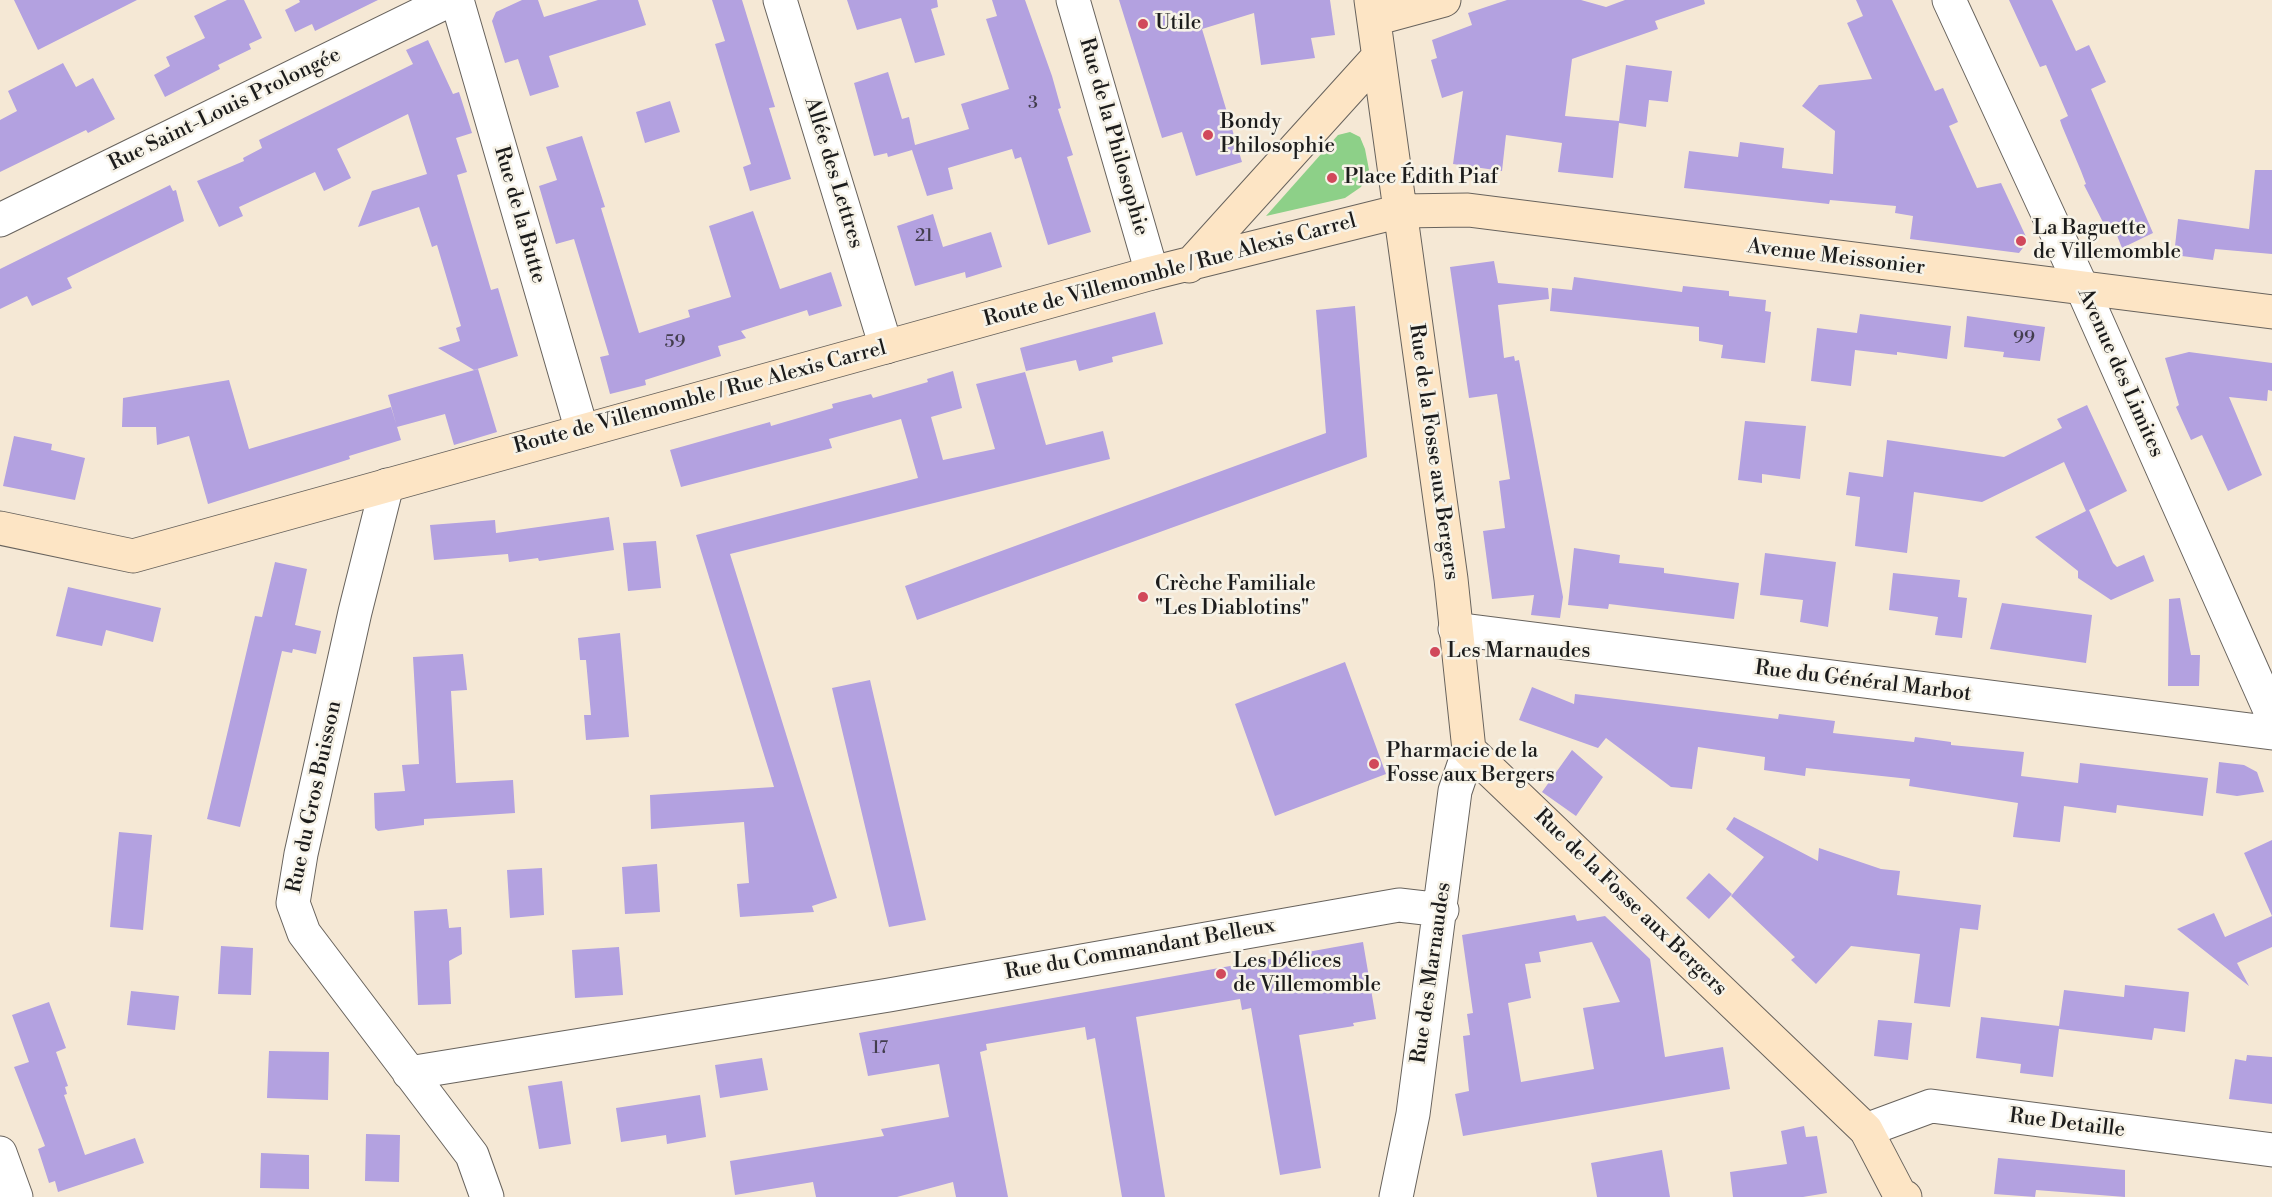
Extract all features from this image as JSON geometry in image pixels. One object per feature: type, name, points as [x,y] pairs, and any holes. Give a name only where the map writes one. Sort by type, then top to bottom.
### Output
[{"type":"street","name":"Rue Saint-Louis Prolongée","points":[[0,220],[450,0]]},
{"type":"street","name":"Rue de la Butte","points":[[456,0],[582,431]]},
{"type":"street","name":"Allée des Lettres","points":[[780,0],[886,347]]},
{"type":"street","name":"Rue de la Philosophie","points":[[1073,0],[1152,273]]},
{"type":"street","points":[[1372,10],[1444,0]]},
{"type":"street","name":"Avenue des Limites","points":[[1949,0],[2084,290],[2272,715]]},
{"type":"street","name":"Rue de la Fosse aux Bergers","points":[[1372,10],[1451,579],[1469,750],[1866,1130],[1901,1196]]},
{"type":"street","points":[[1189,266],[1378,57]]},
{"type":"street","name":"Route de Villemomble / Rue Alexis Carrel","points":[[0,528],[133,556],[1152,273],[1189,266],[1401,210]]},
{"type":"street","name":"Avenue Meissonier","points":[[1401,210],[1468,210],[2084,290],[2272,312]]},
{"type":"street","name":"Rue du Gros Buisson","points":[[387,485],[355,612],[301,854],[293,903],[304,933],[472,1155],[487,1197]]},
{"type":"street","name":"Rue du Général Marbot","points":[[1455,629],[2272,733]]},
{"type":"street","name":"Rue des Marnaudes","points":[[1396,1197],[1413,1114],[1442,910],[1455,791],[1469,750]]},
{"type":"street","name":"Rue du Commandant Belleux","points":[[409,1073],[839,1003],[1399,905],[1442,910]]},
{"type":"street","name":"Rue Detaille","points":[[1866,1130],[1931,1106],[2272,1150]]},
{"type":"street","points":[[0,1153],[15,1197]]},
{"type":"green space","name":"Place Édith Piaf","points":[[1350,132],[1360,137],[1365,149],[1369,170],[1361,187],[1345,198],[1266,216],[1338,135]]},
{"type":"building","points":[[14,0],[137,0],[38,50]]},
{"type":"building","points":[[227,0],[244,0],[262,38],[249,44],[251,49],[218,65],[220,69],[165,97],[154,75],[170,66],[166,57],[205,38],[194,16]]},
{"type":"building","points":[[299,0],[378,0],[315,31],[312,24],[295,32],[285,10],[300,2]]},
{"type":"building","points":[[522,0],[538,0],[544,17],[598,0],[638,0],[646,25],[549,56],[559,87],[530,96],[518,59],[505,63],[492,21],[496,12]]},
{"type":"building","points":[[712,0],[742,0],[775,107],[769,108],[791,179],[750,191],[743,167],[751,164],[715,44],[725,41]]},
{"type":"building","points":[[847,0],[937,0],[938,7],[931,9],[945,55],[915,63],[901,18],[857,30]]},
{"type":"building","points":[[992,0],[1025,0],[1052,76],[1061,108],[1058,109],[1073,155],[1067,157],[1091,232],[1048,245],[1021,157],[1015,159],[1012,149],[948,168],[953,189],[927,196],[912,150],[888,157],[887,153],[874,156],[854,83],[888,72],[902,119],[909,117],[915,145],[969,129],[961,104],[1009,89],[986,19],[997,16]]},
{"type":"building","points":[[1119,0],[1330,0],[1335,35],[1311,38],[1315,58],[1261,65],[1254,13],[1202,29],[1242,162],[1196,176],[1182,132],[1162,138]]},
{"type":"building","points":[[1507,0],[1581,0],[1606,7],[1625,0],[1704,0],[1705,4],[1655,21],[1658,29],[1572,59],[1565,116],[1619,121],[1626,65],[1672,71],[1668,102],[1649,100],[1646,127],[1619,123],[1613,178],[1558,172],[1562,143],[1506,135],[1502,171],[1453,164],[1463,91],[1442,98],[1431,60],[1437,58],[1432,40],[1472,25],[1468,13]]},
{"type":"building","points":[[1856,0],[1892,0],[1935,91],[1943,88],[1958,122],[1949,126],[1977,188],[2001,183],[2028,241],[2019,253],[1910,239],[1913,216],[1895,213],[1896,206],[1830,200],[1829,204],[1684,188],[1689,151],[1738,157],[1740,142],[1784,148],[1782,168],[1833,174],[1835,131],[1802,106],[1819,85],[1872,79],[1847,23],[1863,16]]},
{"type":"building","points":[[2009,0],[2052,0],[2076,51],[2089,45],[2106,82],[2091,89],[2153,233],[2122,248],[2116,233],[2110,236],[2084,185],[2086,184],[2062,126],[2060,120],[2068,116],[2046,65],[2040,67]]},
{"type":"building","points":[[428,40],[453,94],[459,92],[472,133],[456,138],[467,172],[457,175],[491,290],[498,288],[518,356],[474,370],[438,348],[460,341],[456,328],[461,326],[437,245],[432,247],[419,207],[358,227],[372,191],[427,174],[408,114],[337,149],[351,178],[324,191],[315,172],[239,207],[243,216],[219,227],[197,181],[244,161],[243,158],[262,148],[259,140],[413,64],[406,50]]},
{"type":"building","points":[[63,63],[76,87],[93,78],[115,119],[88,133],[86,130],[0,172],[0,120],[17,111],[8,91]]},
{"type":"building","points":[[670,101],[680,132],[645,143],[636,112]]},
{"type":"building","points":[[582,136],[605,207],[601,208],[639,333],[690,317],[688,310],[731,297],[709,226],[753,211],[780,289],[831,272],[842,306],[809,316],[807,310],[741,331],[746,338],[718,346],[721,356],[645,380],[646,385],[610,394],[600,357],[609,355],[574,239],[556,244],[539,186],[557,180],[546,147]]},
{"type":"building","points":[[2255,170],[2272,170],[2272,254],[2215,249],[2213,260],[2174,255],[2178,219],[2249,229]]},
{"type":"building","points":[[170,185],[173,191],[176,190],[184,221],[67,278],[72,288],[32,306],[27,296],[0,309],[0,269]]},
{"type":"building","points":[[933,214],[943,247],[991,232],[1002,267],[966,278],[965,272],[915,286],[897,226]]},
{"type":"building","points":[[1494,261],[1498,283],[1548,288],[1549,299],[1498,305],[1504,358],[1514,356],[1515,361],[1519,360],[1563,597],[1560,618],[1531,615],[1534,595],[1492,599],[1483,531],[1505,528],[1499,481],[1510,479],[1497,394],[1469,398],[1450,267]]},
{"type":"building","points":[[1574,277],[1682,292],[1683,286],[1729,291],[1729,296],[1766,300],[1765,311],[1771,312],[1765,363],[1721,358],[1723,345],[1699,341],[1699,327],[1550,311],[1552,288],[1572,290]]},
{"type":"building","points":[[1355,306],[1367,457],[917,620],[905,586],[1326,433],[1316,310]]},
{"type":"building","points":[[1155,312],[1163,344],[1112,357],[1113,362],[1079,371],[1076,360],[1026,371],[1020,348]]},
{"type":"building","points":[[1860,314],[1951,326],[1947,359],[1897,352],[1897,355],[1855,350],[1851,386],[1811,381],[1817,328],[1857,333]]},
{"type":"building","points":[[1967,316],[2045,327],[2040,361],[2003,357],[2004,352],[1964,347]]},
{"type":"building","points":[[2189,352],[2272,363],[2272,391],[2268,390],[2267,401],[2229,397],[2262,475],[2228,491],[2202,435],[2191,440],[2176,407],[2179,405],[2165,358]]},
{"type":"building","points":[[478,369],[497,432],[454,445],[445,414],[397,427],[388,395]]},
{"type":"building","points":[[953,371],[962,408],[931,417],[943,460],[995,449],[976,384],[1025,372],[1046,445],[1103,431],[1110,459],[730,554],[837,898],[812,906],[814,912],[740,917],[737,884],[749,883],[744,822],[651,829],[650,795],[774,787],[696,535],[918,478],[901,419],[829,439],[832,448],[681,487],[670,450],[770,422],[771,426],[833,408],[832,404],[871,394],[873,398],[928,382],[927,379]]},
{"type":"building","points":[[229,380],[249,449],[391,407],[401,440],[349,456],[350,459],[208,504],[189,436],[157,445],[156,427],[122,427],[123,398]]},
{"type":"building","points":[[2087,405],[2127,491],[2089,510],[2113,563],[2117,567],[2144,555],[2154,581],[2111,600],[2078,578],[2078,571],[2035,537],[2086,511],[2064,462],[1982,502],[1914,492],[1907,553],[1855,546],[1860,497],[1846,495],[1849,472],[1883,477],[1887,440],[2004,457],[2062,428],[2057,419]]},
{"type":"building","points":[[1745,421],[1806,426],[1800,479],[1762,474],[1762,483],[1738,480]]},
{"type":"building","points":[[14,436],[52,444],[51,450],[85,458],[75,500],[3,486]]},
{"type":"building","points":[[609,517],[614,550],[539,561],[538,558],[509,562],[508,554],[434,560],[430,525],[495,520],[496,533]]},
{"type":"building","points":[[656,541],[661,588],[628,591],[623,543]]},
{"type":"building","points":[[1574,548],[1620,555],[1619,563],[1664,568],[1664,573],[1739,583],[1734,619],[1609,604],[1608,609],[1568,605]]},
{"type":"building","points":[[1765,553],[1836,562],[1828,627],[1800,622],[1803,600],[1760,595]]},
{"type":"building","points":[[275,562],[307,569],[295,625],[321,631],[316,654],[293,649],[292,653],[282,651],[240,827],[207,819],[255,616],[262,617]]},
{"type":"building","points":[[1893,573],[1960,580],[1958,597],[1967,598],[1962,638],[1935,635],[1938,617],[1889,610]]},
{"type":"building","points":[[68,587],[161,608],[153,642],[106,630],[102,646],[56,636]]},
{"type":"building","points":[[2180,598],[2191,655],[2200,655],[2199,686],[2168,686],[2169,599]]},
{"type":"building","points":[[2002,603],[2092,615],[2086,663],[1990,649]]},
{"type":"building","points":[[620,633],[629,737],[586,740],[584,715],[591,715],[586,660],[580,660],[578,638]]},
{"type":"building","points":[[463,654],[467,690],[451,691],[456,783],[513,780],[515,813],[424,819],[424,825],[378,831],[375,828],[374,793],[405,791],[402,765],[419,764],[413,657]]},
{"type":"building","points":[[1345,662],[1386,774],[1275,816],[1235,704]]},
{"type":"building","points":[[870,680],[926,920],[889,927],[832,688]]},
{"type":"building","points":[[1532,687],[1574,704],[1575,694],[1778,719],[1779,714],[1835,721],[1833,733],[1914,742],[1915,737],[1951,742],[1951,745],[2024,752],[2021,776],[2078,783],[2080,763],[2208,778],[2203,816],[2117,805],[2116,813],[2064,806],[2060,842],[2013,837],[2018,803],[1909,786],[1910,779],[1806,768],[1805,776],[1764,770],[1765,757],[1698,747],[1692,789],[1671,787],[1606,738],[1598,748],[1519,720]]},
{"type":"building","points":[[1572,750],[1603,777],[1576,816],[1542,792]]},
{"type":"building","points":[[2219,762],[2244,765],[2257,772],[2264,792],[2237,796],[2216,793]]},
{"type":"building","points":[[1734,817],[1818,861],[1819,848],[1881,869],[1900,871],[1897,895],[1981,905],[1978,930],[1960,928],[1950,1007],[1914,1003],[1920,954],[1851,946],[1816,984],[1791,960],[1795,957],[1731,896],[1764,857],[1726,829]]},
{"type":"building","points":[[119,832],[152,835],[143,930],[110,927]]},
{"type":"building","points":[[2272,840],[2272,916],[2244,853]]},
{"type":"building","points":[[657,864],[660,912],[625,914],[622,867]]},
{"type":"building","points":[[542,868],[544,915],[510,918],[507,870]]},
{"type":"building","points":[[1709,873],[1732,894],[1709,919],[1686,898]]},
{"type":"building","points":[[447,909],[449,928],[461,927],[462,954],[449,961],[451,1004],[418,1005],[414,911]]},
{"type":"building","points":[[2214,913],[2225,937],[2272,916],[2272,947],[2237,963],[2249,986],[2177,929]]},
{"type":"building","points":[[1575,915],[1577,921],[1605,916],[1650,959],[1665,1057],[1723,1047],[1730,1089],[1463,1136],[1455,1094],[1469,1091],[1463,1036],[1470,1035],[1467,1014],[1473,1013],[1462,935]],"holes":[[[1592,942],[1620,1002],[1583,1008],[1594,1069],[1521,1082],[1508,1003],[1531,998],[1525,964],[1541,962],[1539,952]]]},
{"type":"building","points":[[1363,942],[1376,1019],[1353,1023],[1354,1026],[1299,1035],[1321,1168],[1280,1175],[1251,1008],[1242,1010],[1240,999],[1136,1017],[1165,1197],[1122,1197],[1095,1038],[1087,1040],[1085,1027],[986,1044],[987,1050],[980,1052],[1008,1197],[956,1197],[953,1182],[897,1197],[816,1197],[813,1182],[735,1195],[730,1161],[884,1136],[881,1129],[949,1117],[939,1064],[868,1076],[859,1033]]},
{"type":"building","points":[[221,946],[253,948],[251,995],[218,994]]},
{"type":"building","points":[[619,947],[623,995],[575,998],[572,950]]},
{"type":"building","points":[[2125,985],[2189,992],[2185,1032],[2154,1028],[2152,1040],[2059,1029],[2053,1077],[2020,1073],[2021,1064],[1976,1058],[1981,1017],[2059,1026],[2064,990],[2124,997]]},
{"type":"building","points":[[131,991],[179,996],[175,1030],[127,1025]]},
{"type":"building","points":[[49,1002],[66,1048],[56,1052],[68,1086],[65,1087],[67,1094],[64,1095],[85,1155],[135,1138],[144,1163],[58,1192],[55,1181],[49,1183],[38,1149],[45,1146],[14,1067],[29,1062],[12,1015]]},
{"type":"building","points":[[1878,1020],[1912,1023],[1908,1060],[1874,1056]]},
{"type":"building","points":[[269,1051],[329,1052],[328,1100],[267,1098]]},
{"type":"building","points":[[2247,1055],[2272,1057],[2272,1104],[2229,1099],[2235,1059],[2246,1061]]},
{"type":"building","points":[[762,1058],[768,1090],[720,1098],[715,1065]]},
{"type":"building","points":[[562,1081],[571,1144],[539,1149],[528,1086]]},
{"type":"building","points":[[700,1095],[706,1137],[667,1144],[666,1135],[621,1142],[616,1108]]},
{"type":"building","points":[[1804,1126],[1806,1137],[1817,1136],[1827,1193],[1803,1197],[1733,1197],[1730,1172],[1787,1164],[1781,1131]]},
{"type":"building","points":[[366,1134],[400,1135],[399,1182],[365,1181]]},
{"type":"building","points":[[1662,1150],[1670,1197],[1597,1197],[1591,1163]]},
{"type":"building","points":[[261,1153],[309,1155],[309,1189],[260,1188]]},
{"type":"building","points":[[1998,1158],[2125,1170],[2125,1197],[2036,1190],[2035,1197],[1994,1194]]},
{"type":"place","name":"Utile","points":[[1143,24]]},
{"type":"place","name":"Bondy Philosophie","points":[[1208,135]]},
{"type":"place","name":"Place Édith Piaf","points":[[1332,178]]},
{"type":"place","name":"La Baguette de Villemomble","points":[[2021,241]]},
{"type":"place","name":"Crèche Familiale \"Les Diablotins\"","points":[[1143,597]]},
{"type":"place","name":"Les Marnaudes","points":[[1435,652]]},
{"type":"place","name":"Pharmacie de la Fosse aux Bergers","points":[[1374,764]]},
{"type":"place","name":"Les Délices de Villemomble","points":[[1221,974]]}]
